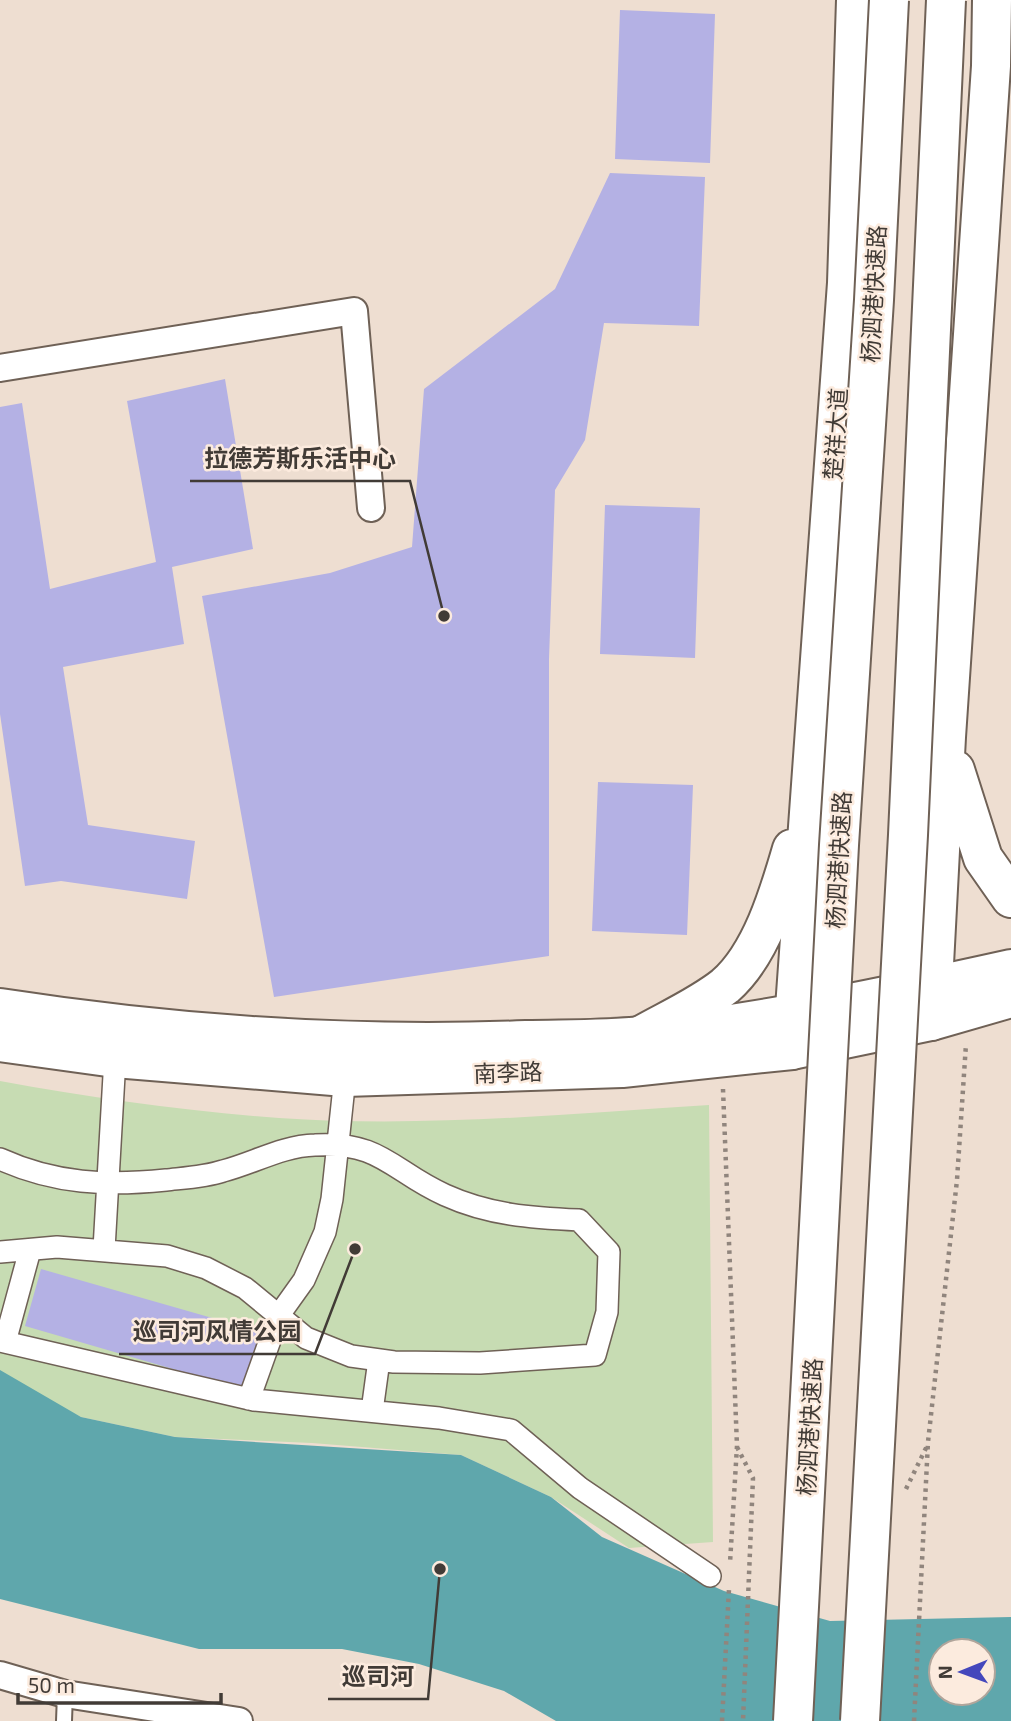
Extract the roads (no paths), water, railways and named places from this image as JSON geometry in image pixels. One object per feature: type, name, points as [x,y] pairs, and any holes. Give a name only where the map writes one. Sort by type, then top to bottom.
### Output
[{"type":"main road","name":"楚祥大道","points":[[810,783],[847,283],[856,0]]},
{"type":"main road","name":"杨泗港快速路","points":[[793,1721],[839,845],[874,300],[889,0]]},
{"type":"main road","points":[[860,1721],[908,835],[946,0]]},
{"type":"main road","points":[[932,1003],[946,737],[991,66],[992,0]]},
{"type":"main road","points":[[946,737],[983,858],[1011,898]]},
{"type":"main road","points":[[793,1032],[810,783]]},
{"type":"main road","points":[[640,1036],[708,997],[739,971],[761,932],[783,878],[810,783]]},
{"type":"main road","name":"南李路","points":[[0,1042],[115,1058],[345,1077],[622,1068],[722,1058],[793,1032],[932,1003],[1011,969]]},
{"type":"main road","name":"南李路","points":[[932,1003],[972,1009],[1011,998]]},
{"type":"main road","name":"南李路","points":[[0,1008],[169,1031],[345,1041],[484,1042],[793,1032]]},
{"type":"street","points":[[0,368],[354,311],[371,508]]},
{"type":"street","points":[[104,1250],[105,1184],[115,1058]]},
{"type":"street","points":[[249,1399],[279,1315],[317,1255],[332,1199],[345,1077]]},
{"type":"street","points":[[0,1159],[53,1179],[105,1184],[188,1177],[223,1171],[264,1156],[314,1144],[337,1146],[376,1152],[442,1194],[476,1208],[514,1217],[579,1220],[610,1252],[607,1312],[595,1355],[480,1363],[379,1360],[351,1356],[306,1338],[245,1288],[206,1268],[167,1256],[104,1250],[0,1252]]},
{"type":"street","points":[[30,1250],[2,1341],[249,1399],[372,1411],[511,1430],[580,1488],[710,1576]]},
{"type":"street","points":[[372,1411],[379,1360]]},
{"type":"street","points":[[0,1675],[65,1694],[209,1719],[239,1721]]},
{"type":"lane","points":[[64,1721],[65,1694]]},
{"type":"water","points":[[0,1370],[81,1417],[175,1437],[461,1455],[551,1497],[602,1537],[724,1591],[830,1621],[1011,1617],[1011,1721],[556,1721],[504,1691],[419,1664],[342,1649],[199,1649],[0,1599]]},
{"type":"place","name":"拉德芳斯乐活中心","points":[[444,616]]},
{"type":"place","name":"巡司河风情公园","points":[[355,1249]]},
{"type":"place","name":"巡司河","points":[[440,1569]]}]
